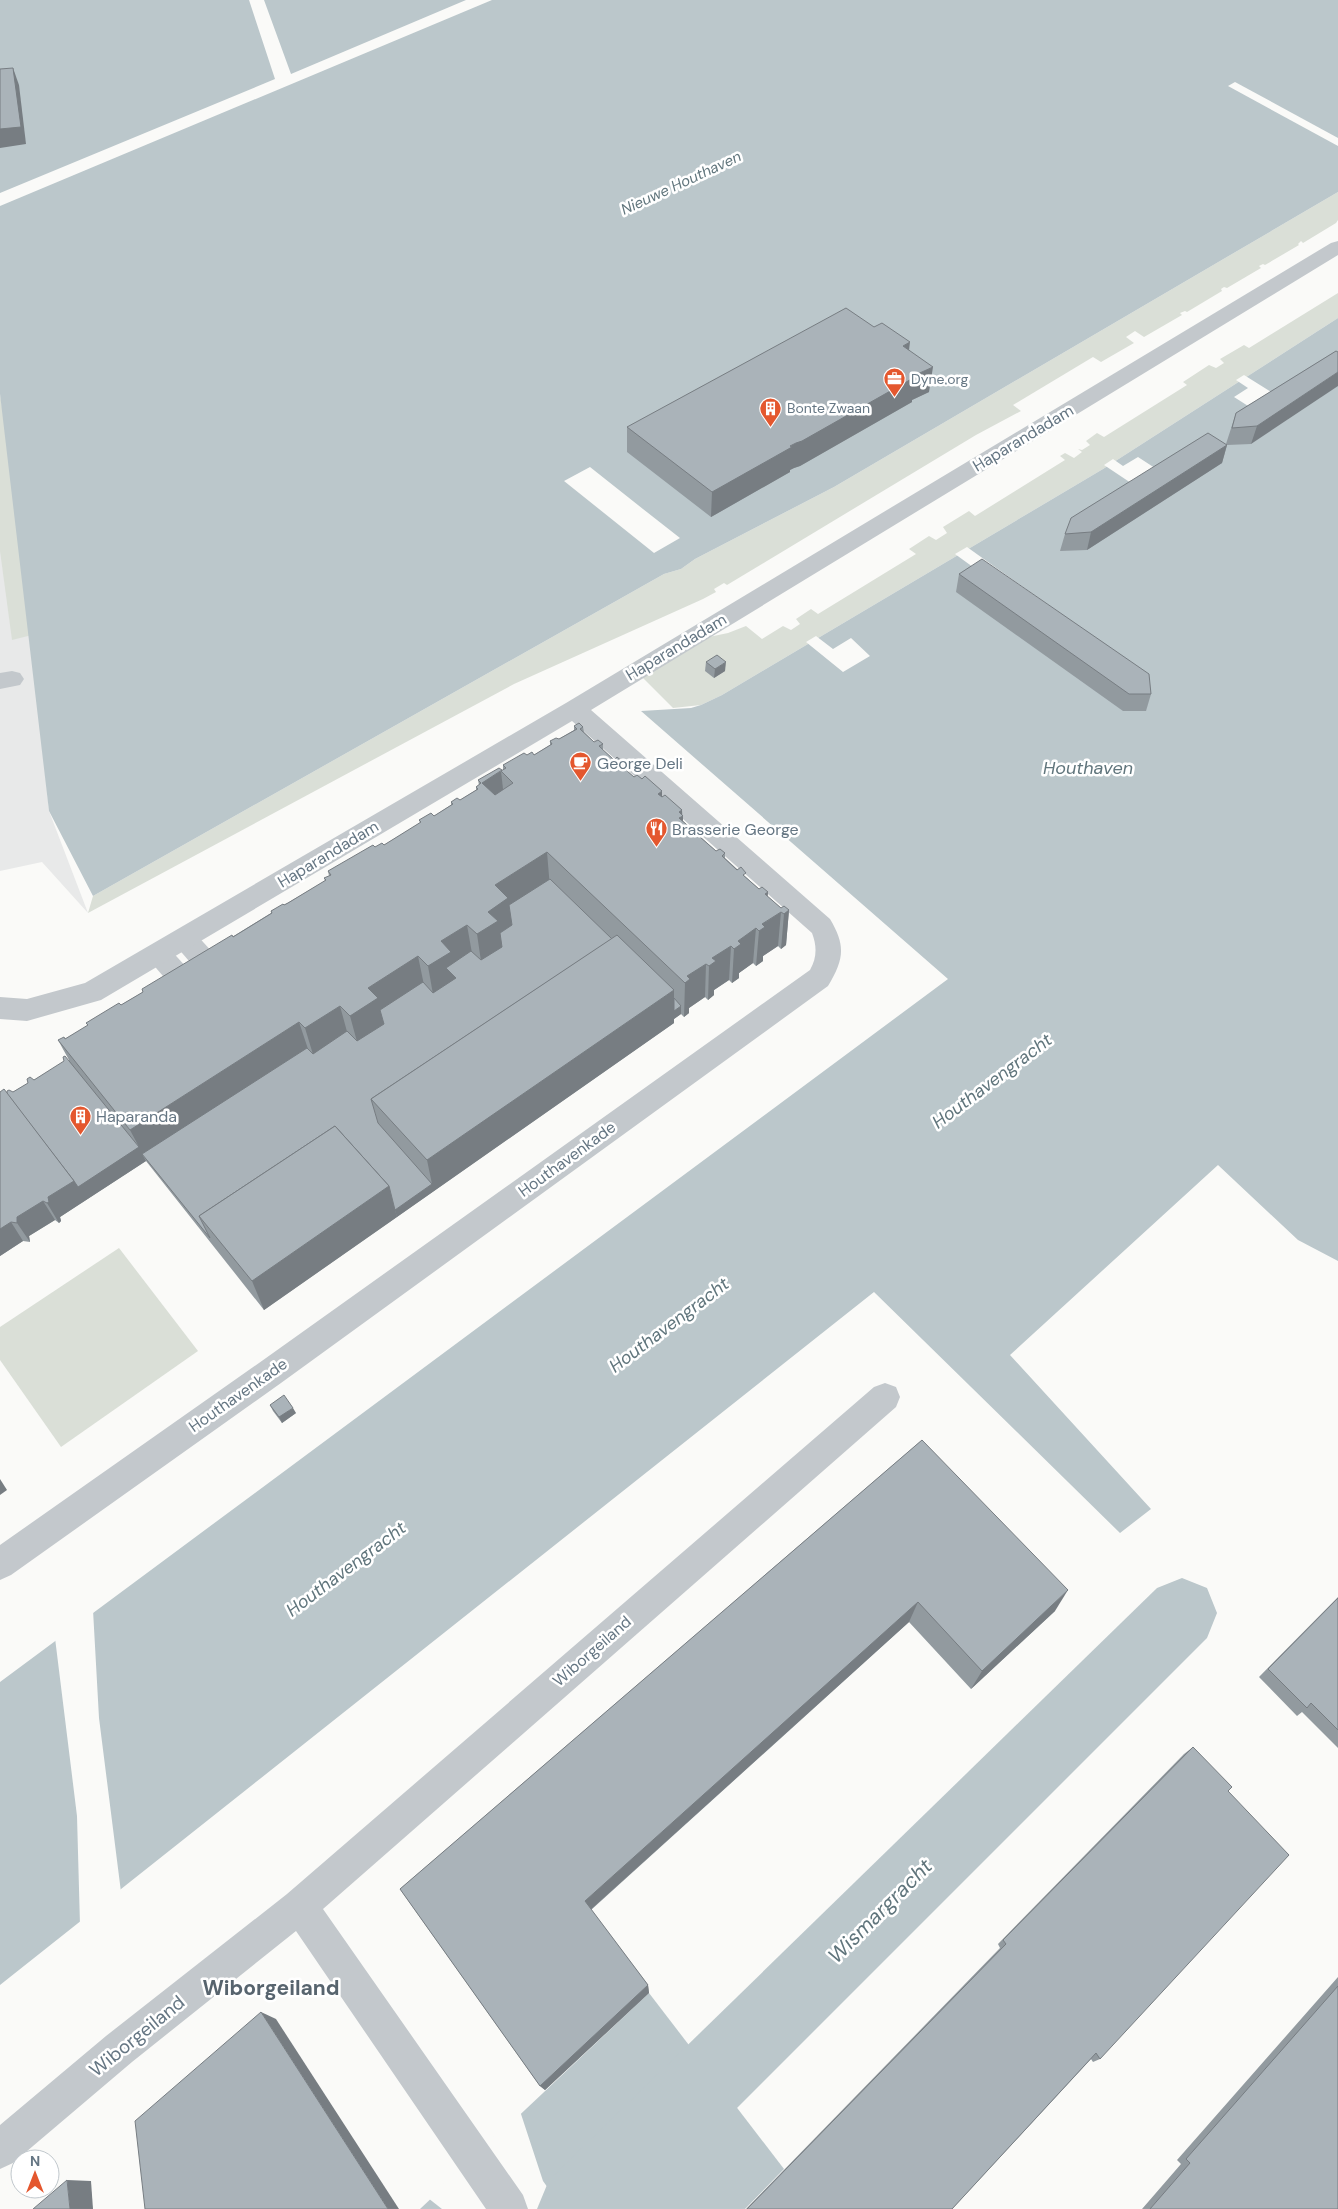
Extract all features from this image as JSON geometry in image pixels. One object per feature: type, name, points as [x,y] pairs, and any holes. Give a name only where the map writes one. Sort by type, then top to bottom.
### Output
[{"type":"street","name":"Haparandadam","points":[[0,1008],[27,1010],[92,992],[159,954],[574,709],[1338,247]]},
{"type":"street","name":"Houthavenkade","points":[[0,1564],[270,1373],[811,984],[819,978],[826,968],[830,947],[827,936],[821,926],[574,709]]},
{"type":"street","points":[[185,938],[227,986]]},
{"type":"street","points":[[159,954],[201,1002]]},
{"type":"street","name":"Wiborgeiland","points":[[0,2150],[119,2049],[299,1906],[885,1397]]},
{"type":"street","points":[[299,1906],[329,1946],[509,2209]]},
{"type":"shaded area","points":[[1338,192],[1338,220],[1336,223],[1303,243],[1301,241],[1299,245],[1265,265],[1259,266],[1261,268],[1227,288],[1224,287],[1221,289],[1222,291],[1187,312],[1180,313],[1182,315],[1144,337],[1135,331],[1126,337],[1134,343],[1101,362],[1093,357],[1013,405],[1021,411],[976,435],[727,585],[724,583],[714,589],[716,592],[514,684],[88,913],[93,896],[664,574],[681,569],[695,559],[834,487]]},
{"type":"shaded area","points":[[1338,293],[1338,318],[1103,469],[722,695],[701,705],[673,708],[642,677],[704,638],[728,633],[746,626],[762,639],[783,626],[791,630],[800,624],[796,619],[811,609],[818,614],[916,554],[909,549],[929,536],[936,540],[947,533],[943,527],[969,511],[975,516],[1065,460],[1060,456],[1065,453],[1074,458],[1082,452],[1078,449],[1082,450],[1090,445],[1086,441],[1097,433],[1104,437],[1187,385],[1183,382],[1209,365],[1216,368],[1224,363],[1220,359],[1244,345],[1249,348]]},
{"type":"shaded area","points":[[0,394],[25,559],[49,811],[88,913],[42,862],[0,871]]},
{"type":"shaded area","points":[[0,394],[25,559],[32,635],[12,640],[0,551]]},
{"type":"shaded area","points":[[119,1248],[198,1351],[61,1447],[0,1360],[0,1327]]},
{"type":"water","name":"Nieuwe Houthaven","points":[[0,0],[1338,0],[1338,192],[834,487],[695,559],[681,569],[664,574],[93,896],[49,811],[0,394]]},
{"type":"water","points":[[1338,318],[1338,1261],[1298,1240],[1218,1165],[1010,1355],[1151,1509],[1120,1533],[874,1292],[0,1985],[0,1682],[948,979],[641,711],[691,708],[722,695],[1103,469]]},
{"type":"water","points":[[649,1993],[784,2169],[745,2209],[420,2209]]},
{"type":"pier","points":[[249,0],[264,0],[291,74],[466,0],[492,0],[0,206],[0,193],[275,79]]},
{"type":"pier","points":[[1235,82],[1338,138],[1338,146],[1228,86]]},
{"type":"pier","points":[[1244,375],[1279,397],[1256,411],[1234,397],[1248,388],[1236,380]]},
{"type":"pier","points":[[1138,457],[1161,472],[1137,487],[1104,465],[1113,459],[1123,466]]},
{"type":"pier","points":[[590,467],[680,538],[654,553],[564,481]]},
{"type":"pier","points":[[967,547],[1058,612],[1046,620],[955,554]]},
{"type":"pier","points":[[816,636],[833,649],[851,638],[870,656],[843,672],[806,642]]},
{"type":"pier","points":[[93,1610],[99,1718],[121,1892],[80,1925],[77,1816],[55,1638]]},
{"type":"pier","points":[[520,2111],[543,2181],[563,2209],[442,2209],[428,2198]]},
{"type":"building","points":[[13,68],[21,127],[0,129],[0,69]]},
{"type":"building","name":"Bonte Zwaan","points":[[846,308],[874,327],[882,323],[910,342],[903,346],[933,367],[913,376],[915,377],[790,446],[792,447],[712,492],[627,427]]},
{"type":"building","points":[[1336,351],[1338,352],[1338,372],[1257,426],[1232,428],[1236,413]]},
{"type":"building","points":[[1208,433],[1227,445],[1091,532],[1065,534],[1071,518]]},
{"type":"building","points":[[982,559],[1149,674],[1151,694],[1129,694],[959,574]]},
{"type":"building","points":[[717,655],[726,662],[715,669],[706,662]]},
{"type":"building","points":[[579,723],[583,727],[580,729],[594,742],[598,740],[603,744],[599,746],[614,760],[617,757],[623,762],[619,764],[634,777],[637,775],[642,779],[645,776],[662,791],[658,794],[662,797],[665,795],[682,810],[679,812],[683,816],[679,818],[695,832],[698,830],[704,834],[700,837],[716,851],[720,849],[725,853],[722,856],[737,870],[741,867],[746,873],[743,875],[759,889],[762,887],[768,892],[765,894],[781,908],[784,906],[789,910],[784,914],[781,912],[762,924],[765,927],[759,931],[756,928],[738,941],[741,944],[734,949],[731,946],[712,958],[716,961],[709,966],[706,964],[687,976],[690,979],[685,983],[547,852],[495,885],[508,898],[488,912],[498,921],[477,934],[467,925],[441,941],[451,952],[428,966],[418,956],[368,988],[378,998],[350,1016],[340,1006],[305,1028],[299,1022],[130,1130],[58,1040],[64,1037],[65,1039],[88,1025],[86,1023],[119,1003],[121,1005],[143,992],[142,989],[232,935],[233,937],[272,913],[271,911],[326,880],[324,878],[331,875],[328,871],[373,845],[375,847],[382,843],[384,845],[421,822],[419,820],[431,813],[434,816],[453,804],[451,802],[457,798],[460,800],[478,789],[476,787],[481,783],[478,780],[499,768],[502,770],[482,783],[495,795],[513,783],[501,771],[506,768],[503,765],[524,753],[527,755],[532,752],[534,755],[552,744],[550,741],[556,738],[559,739],[577,729],[574,726]]},
{"type":"building","points":[[550,879],[612,939],[371,1099],[378,1123],[432,1184],[395,1210],[389,1186],[335,1126],[199,1216],[210,1238],[142,1154],[307,1048],[313,1054],[347,1031],[357,1041],[384,1024],[380,1010],[423,982],[433,993],[456,978],[446,968],[471,951],[481,960],[502,947],[500,933],[512,925],[509,905]]},
{"type":"building","points":[[617,935],[674,990],[427,1160],[371,1099]]},
{"type":"building","points":[[674,998],[681,1006],[674,1011]]},
{"type":"building","name":"Haparanda","points":[[65,1056],[139,1147],[78,1187],[7,1094],[7,1091],[13,1092],[28,1083],[27,1079],[30,1077],[34,1080],[64,1061],[63,1057]]},
{"type":"building","points":[[4,1089],[74,1181],[48,1197],[49,1202],[43,1201],[17,1217],[17,1223],[11,1222],[0,1229],[0,1092]]},
{"type":"building","points":[[335,1126],[389,1186],[252,1281],[199,1216]]},
{"type":"building","points":[[284,1395],[293,1408],[279,1417],[270,1405]]},
{"type":"building","points":[[922,1440],[1068,1590],[982,1671],[918,1602],[585,1901],[648,1985],[540,2086],[400,1889]]},
{"type":"building","points":[[1338,1598],[1338,1730],[1311,1703],[1307,1708],[1268,1669]]},
{"type":"building","points":[[1193,1747],[1232,1787],[1228,1791],[1289,1855],[1100,2059],[1096,2053],[952,2209],[747,2209],[1006,1944],[1003,1940]]},
{"type":"building","points":[[1338,1986],[1338,2209],[1150,2209],[1190,2163],[1186,2159]]},
{"type":"building","points":[[261,2012],[388,2209],[145,2209],[135,2121]]},
{"type":"building","points":[[67,2180],[70,2209],[33,2209],[45,2199],[60,2199],[60,2186]]},
{"type":"waterway","name":"Wismargracht","points":[[578,2209],[1182,1613]]},
{"type":"place","name":"Dyne.org","points":[[895,398]]},
{"type":"place","name":"Bonte Zwaan","points":[[771,427]]},
{"type":"place","name":"George Deli","points":[[581,782]]},
{"type":"place","name":"Brasserie George","points":[[656,848]]},
{"type":"place","name":"Haparanda","points":[[80,1135]]},
{"type":"district","name":"Wiborgeiland","points":[[271,1988]]},
{"type":"water label","name":"Houthaven","points":[[1088,768]]},
{"type":"water label","name":"Houthavengracht","points":[[992,1081]]},
{"type":"water label","name":"Houthavengracht","points":[[669,1325]]},
{"type":"water label","name":"Houthavengracht","points":[[346,1569]]}]
